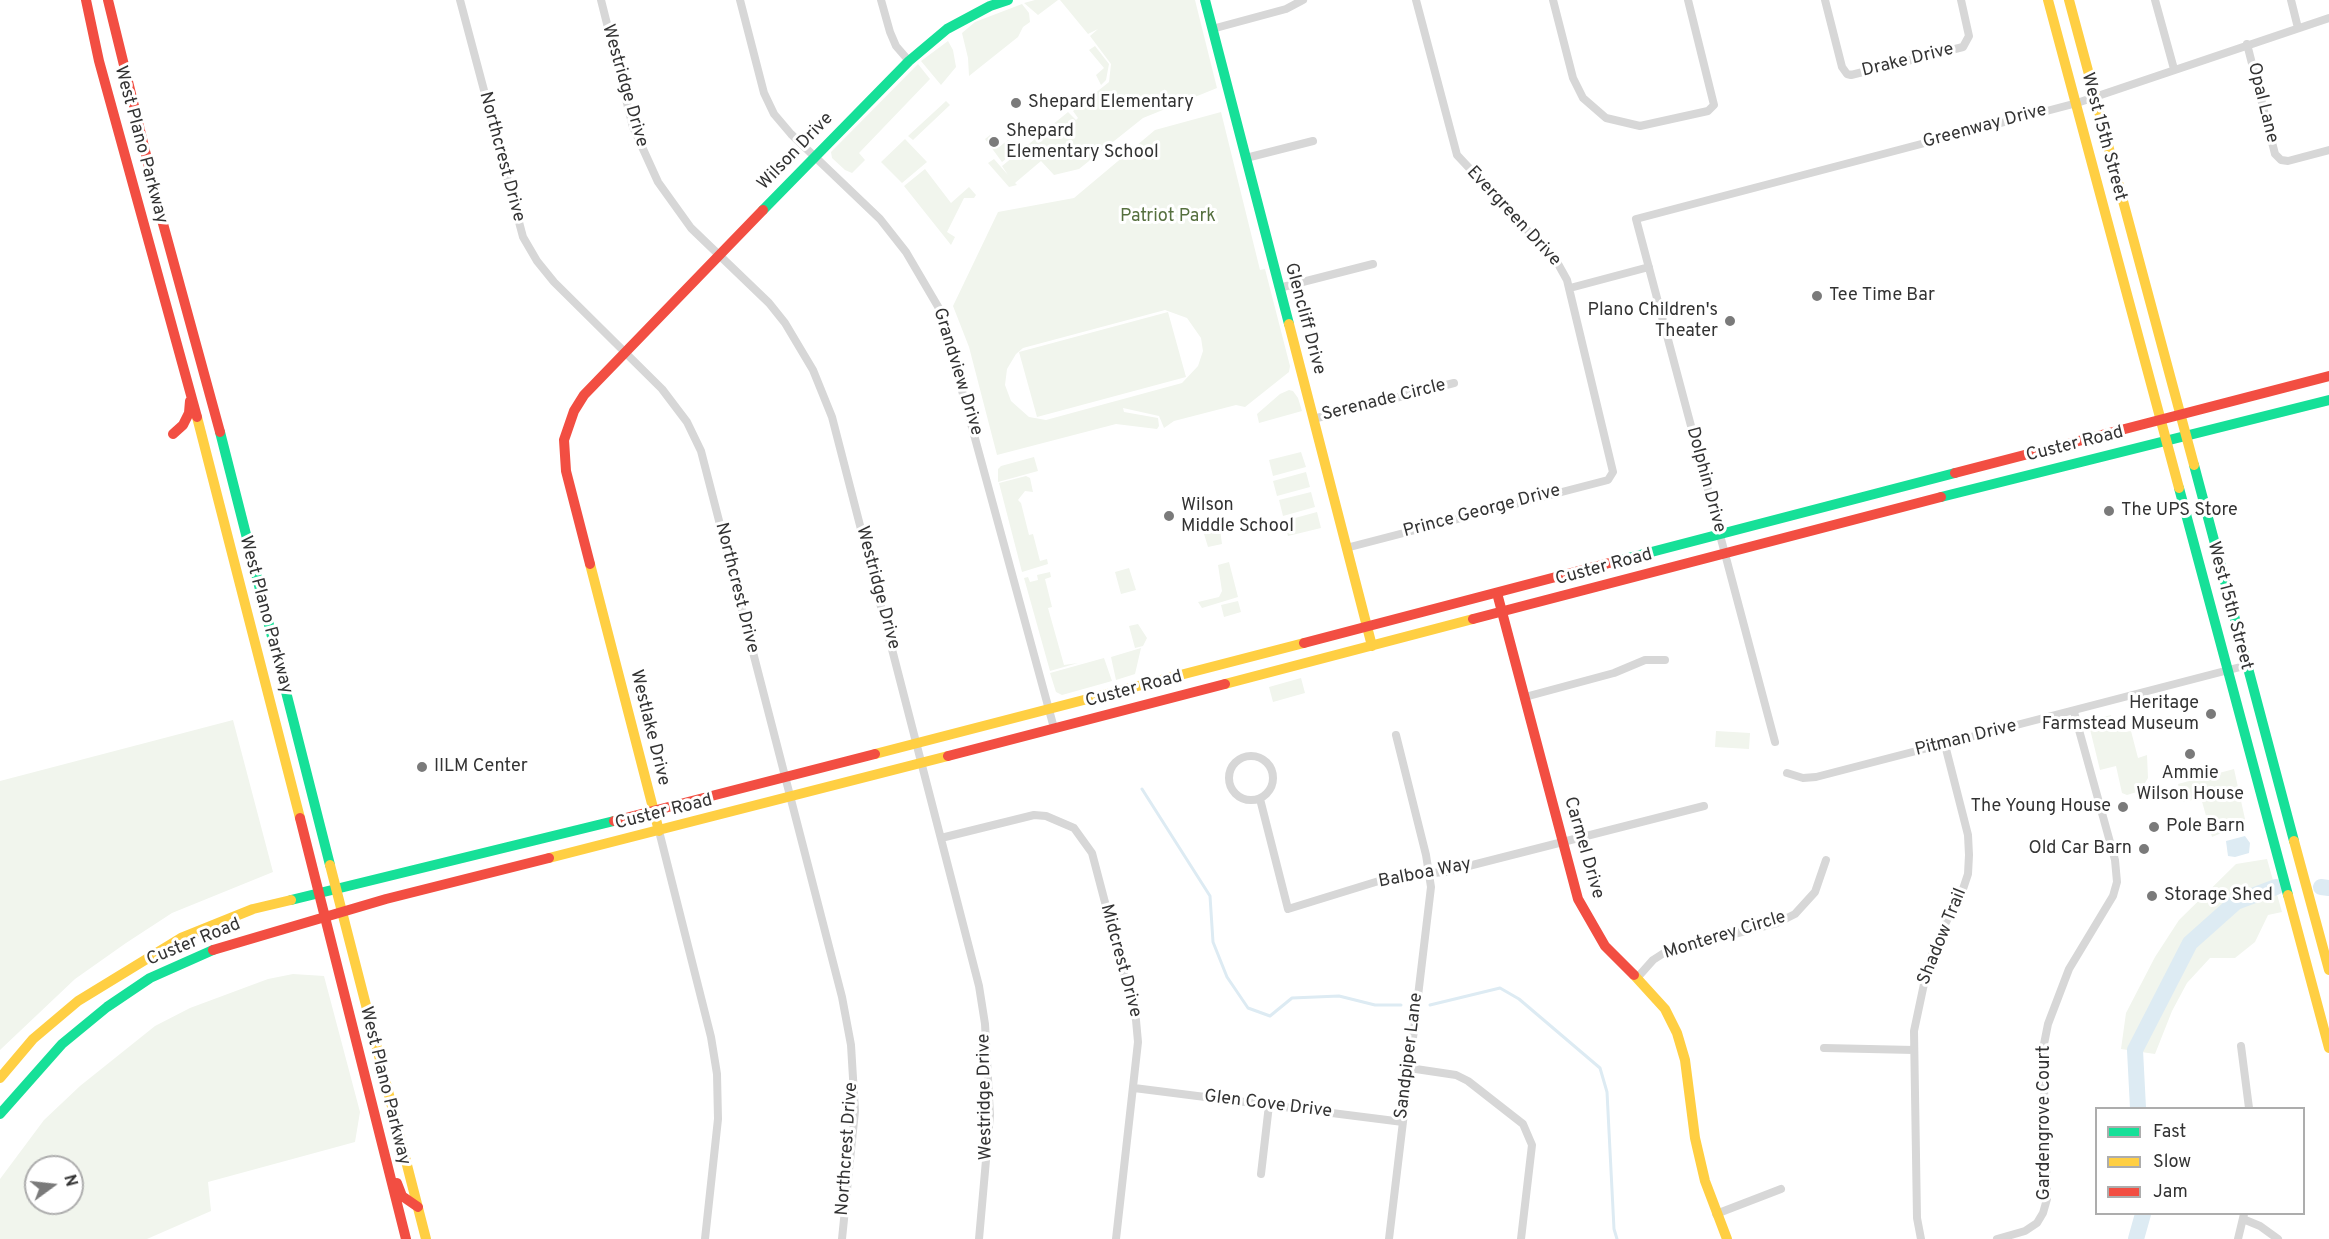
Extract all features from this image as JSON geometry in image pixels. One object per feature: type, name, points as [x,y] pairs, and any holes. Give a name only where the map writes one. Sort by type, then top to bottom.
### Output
[{"type":"main road","name":"West Plano Parkway","points":[[86,0],[320,893],[406,1239]]},
{"type":"main road","name":"West Plano Parkway","points":[[108,0],[160,212],[219,429],[426,1239]]},
{"type":"main road","name":"Wilson Drive","points":[[625,352],[909,61],[947,29],[982,10],[1008,0]]},
{"type":"main road","name":"Glencliff Drive","points":[[1205,0],[1372,646]]},
{"type":"main road","name":"West 15th Street","points":[[2048,0],[2168,440],[2329,1048]]},
{"type":"main road","name":"West 15th Street","points":[[2069,0],[2329,970]]},
{"type":"main road","points":[[142,216],[160,212]]},
{"type":"main road","points":[[146,230],[164,226]]},
{"type":"main road","name":"Westlake Drive","points":[[625,352],[584,395],[574,411],[564,440],[564,453],[566,471],[659,831]]},
{"type":"main road","name":"Custer Road","points":[[0,1078],[33,1039],[54,1019],[95,989],[153,953],[202,927],[230,916],[784,778],[2329,376]]},
{"type":"main road","points":[[173,434],[183,424],[189,413],[190,394]]},
{"type":"main road","name":"Custer Road","points":[[0,1114],[62,1044],[107,1007],[150,978],[201,954],[342,911],[790,798],[2021,475],[2329,400]]},
{"type":"main road","points":[[201,434],[219,429]]},
{"type":"main road","points":[[2016,456],[2021,475]]},
{"type":"main road","points":[[1863,497],[1868,515]]},
{"type":"main road","name":"Carmel Drive","points":[[1497,593],[1569,873],[1589,922],[1605,946],[1665,1009],[1677,1033],[1685,1060],[1695,1138],[1716,1214],[1727,1239]]},
{"type":"main road","points":[[2278,854],[2297,850]]},
{"type":"main road","points":[[380,1138],[402,1196],[418,1207]]},
{"type":"street","name":"Northcrest Drive","points":[[460,0],[523,237],[537,261],[554,282],[675,405],[687,422],[701,452],[842,997],[851,1045],[855,1111],[842,1239]]},
{"type":"street","name":"Westridge Drive","points":[[601,0],[633,127],[644,155],[672,204],[691,228],[785,323],[823,393],[832,417],[979,986],[986,1024],[990,1115],[979,1239]]},
{"type":"street","name":"Grandview Drive","points":[[740,0],[764,93],[774,114],[880,219],[923,279],[940,310],[1054,728]]},
{"type":"street","points":[[881,0],[896,46],[909,61]]},
{"type":"street","points":[[1212,29],[1286,9],[1303,0]]},
{"type":"street","name":"Evergreen Drive","points":[[1416,0],[1457,155],[1557,262],[1570,288],[1613,472]]},
{"type":"street","points":[[1553,0],[1573,78],[1583,98],[1598,112],[1615,122],[1640,126],[1712,109],[1713,100],[1688,0]]},
{"type":"street","name":"Drake Drive","points":[[1825,0],[1842,67],[1847,74],[1857,74],[1958,49],[1967,43],[1968,30],[1961,0]]},
{"type":"street","points":[[2155,0],[2174,69]]},
{"type":"street","points":[[2291,0],[2298,28]]},
{"type":"street","name":"Greenway Drive","points":[[1636,219],[2077,103],[2329,18]]},
{"type":"street","name":"Opal Lane","points":[[2247,44],[2272,145],[2281,160],[2288,161],[2329,150]]},
{"type":"street","points":[[1246,158],[1313,141]]},
{"type":"street","name":"Dolphin Drive","points":[[1636,219],[1775,742]]},
{"type":"street","points":[[1279,288],[1373,264]]},
{"type":"street","points":[[1570,288],[1649,267]]},
{"type":"street","name":"Serenade Circle","points":[[1313,419],[1454,383]]},
{"type":"street","name":"Prince George Drive","points":[[1346,548],[1608,480],[1613,472]]},
{"type":"street","points":[[1525,697],[1614,673],[1645,660],[1665,660]]},
{"type":"street","name":"Pitman Drive","points":[[1787,773],[1803,778],[1816,777],[2074,712],[2248,665]]},
{"type":"street","name":"Gardengrove Court","points":[[1997,1239],[2025,1231],[2037,1223],[2043,1213],[2047,1199],[2043,1050],[2048,1024],[2069,969],[2114,896],[2117,882],[2115,860],[2074,712]]},
{"type":"street","name":"Sandpiper Lane","points":[[1389,1239],[1430,874],[1396,735]]},
{"type":"street","name":"Shadow Trail","points":[[1922,1239],[1917,1218],[1914,1050],[1918,1003],[1928,965],[1968,874],[1968,835],[1945,745]]},
{"type":"street","points":[[1242,757],[1260,757],[1272,770],[1272,787],[1260,799],[1243,799],[1230,787],[1230,770],[1242,757]]},
{"type":"street","name":"Balboa Way","points":[[1260,799],[1288,909],[1395,876],[1430,874],[1704,806]]},
{"type":"street","name":"Midcrest Drive","points":[[941,838],[1034,815],[1064,821],[1082,837],[1092,853],[1136,1020],[1138,1042],[1116,1239]]},
{"type":"street","name":"Westlake Drive","points":[[659,831],[711,1037],[717,1074],[718,1119],[705,1239]]},
{"type":"street","name":"Monterey Circle","points":[[1637,978],[1653,960],[1667,951],[1777,923],[1795,914],[1815,892],[1826,860]]},
{"type":"street","points":[[2241,1046],[2249,1107]]},
{"type":"street","points":[[1824,1048],[1914,1050]]},
{"type":"street","points":[[1409,1068],[1455,1075],[1468,1081],[1523,1124],[1532,1145],[1521,1239]]},
{"type":"street","name":"Glen Cove Drive","points":[[1134,1088],[1403,1122]]},
{"type":"street","points":[[1261,1174],[1269,1105]]},
{"type":"street","points":[[1716,1214],[1781,1190]]},
{"type":"street","points":[[2238,1239],[2243,1216],[2278,1239]]},
{"type":"green space","points":[[1035,0],[1058,0],[1038,15],[1024,3]]},
{"type":"green space","points":[[1060,0],[1195,0],[1217,88],[1143,118],[1079,169],[1054,175],[1041,161],[1015,183],[1017,185],[1009,187],[988,163],[994,159],[1008,175],[1002,166],[1068,112],[1076,120],[1078,118],[1073,111],[1109,82],[1111,64],[1090,36],[1098,29],[1088,34]]},
{"type":"green space","points":[[1022,4],[1029,13],[1030,22],[1023,27],[1018,37],[969,76],[968,58],[962,33],[975,22]]},
{"type":"green space","points":[[948,41],[953,50],[956,67],[941,85],[921,61]]},
{"type":"green space","points":[[1095,46],[1109,64],[1106,80],[1101,85],[1096,75],[1104,68],[1089,50]]},
{"type":"green space","points":[[918,64],[930,79],[859,153],[865,160],[852,173],[845,170],[832,158],[831,152]]},
{"type":"green space","points":[[946,101],[950,105],[913,140],[908,136]]},
{"type":"green space","name":"Patriot Park","points":[[1221,112],[1260,270],[1265,269],[1290,366],[1289,372],[1245,407],[1236,405],[1174,421],[1164,428],[1159,416],[1123,408],[1124,412],[1158,418],[1159,426],[1157,429],[1116,424],[997,455],[969,347],[953,306],[998,212],[1074,198],[1155,130]],"holes":[[[1165,310],[1187,318],[1201,338],[1203,351],[1198,366],[1182,383],[1046,420],[1029,417],[1011,401],[1005,385],[1007,369],[1016,354],[1023,348]]]},
{"type":"green space","points":[[990,135],[999,147],[1008,140],[1016,151],[1002,162],[985,139]]},
{"type":"green space","points":[[905,139],[927,162],[902,183],[881,162]]},
{"type":"green space","points":[[925,169],[951,203],[969,187],[976,195],[974,198],[964,198],[947,232],[955,237],[951,245],[904,186]]},
{"type":"green space","points":[[1168,312],[1186,377],[1037,417],[1019,352]]},
{"type":"green space","points":[[1289,390],[1293,391],[1298,398],[1302,411],[1259,423],[1257,414],[1280,394]]},
{"type":"green space","points":[[1301,452],[1306,467],[1273,476],[1269,460]]},
{"type":"green space","points":[[1034,457],[1038,471],[998,482],[998,469],[1001,466]]},
{"type":"green space","points":[[1306,472],[1310,487],[1277,496],[1273,481]]},
{"type":"green space","points":[[1026,476],[1030,478],[1033,492],[1025,491],[1018,500],[1021,503],[1029,535],[1033,534],[1040,561],[1047,559],[1048,564],[1022,572],[999,483]]},
{"type":"green space","points":[[1311,492],[1315,507],[1283,516],[1279,500]]},
{"type":"green space","points":[[1317,512],[1321,528],[1288,536],[1284,521]]},
{"type":"green space","points":[[1220,529],[1222,544],[1208,547],[1204,534]]},
{"type":"green space","points":[[1229,562],[1238,597],[1202,608],[1198,602],[1219,597],[1222,591],[1218,565]]},
{"type":"green space","points":[[1129,568],[1136,590],[1121,594],[1115,572]]},
{"type":"green space","points":[[1050,572],[1051,577],[1045,579],[1052,607],[1048,608],[1064,665],[1078,663],[1050,671],[1024,578],[1028,577],[1030,582],[1038,580],[1037,575]]},
{"type":"green space","points":[[1238,601],[1241,612],[1224,617],[1221,605]]},
{"type":"green space","points":[[1138,624],[1147,638],[1143,646],[1135,648],[1129,626]]},
{"type":"green space","points":[[1141,648],[1135,674],[1116,680],[1111,657]]},
{"type":"green space","points":[[1104,658],[1112,681],[1062,695],[1056,692],[1050,673]]},
{"type":"green space","points":[[1301,678],[1305,693],[1273,702],[1269,687]]},
{"type":"green space","points":[[2111,715],[2114,728],[2123,725],[2125,732],[2131,731],[2138,758],[2147,755],[2148,778],[2140,791],[2127,795],[2122,793],[2116,766],[2100,770],[2088,721]]},
{"type":"green space","points":[[233,720],[273,872],[172,913],[75,979],[0,1050],[0,781]]},
{"type":"green space","points":[[1716,731],[1750,733],[1749,749],[1715,747]]},
{"type":"green space","points":[[2234,769],[2245,819],[2236,827],[2212,837],[2201,798],[2183,802],[2178,784]]},
{"type":"green space","points":[[2267,859],[2282,912],[2268,915],[2255,942],[2235,958],[2210,958],[2187,983],[2172,1011],[2155,1054],[2121,1049],[2126,1013],[2155,957],[2179,920],[2236,864]]},
{"type":"green space","points":[[293,974],[324,976],[360,1112],[355,1142],[208,1182],[211,1211],[147,1239],[0,1239],[0,1179],[44,1120],[80,1086],[155,1026],[190,1008],[268,979]]},
{"type":"shaded area","points":[[2245,836],[2250,843],[2249,853],[2235,857],[2228,856],[2226,841]]},
{"type":"waterway","points":[[1142,789],[1210,896],[1213,942],[1227,977],[1248,1008],[1270,1016],[1292,998],[1339,996],[1375,1005],[1401,1005]]},
{"type":"waterway","points":[[2138,1107],[2135,1050],[2190,943],[2236,902],[2276,887]]},
{"type":"waterway","points":[[2321,887],[2329,888]]},
{"type":"waterway","points":[[1430,1005],[1500,988],[1519,999],[1600,1068],[1607,1092],[1614,1229],[1617,1239]]},
{"type":"waterway","points":[[2136,1239],[2143,1215]]},
{"type":"traffic: fast","points":[[763,210],[909,61],[947,29],[990,6],[1008,0]]},
{"type":"traffic: fast","points":[[1205,0],[1289,324]]},
{"type":"traffic: fast","points":[[1941,497],[2329,400]]},
{"type":"traffic: fast","points":[[220,432],[330,865]]},
{"type":"traffic: fast","points":[[2194,465],[2294,841]]},
{"type":"traffic: fast","points":[[1613,562],[1955,473]]},
{"type":"traffic: fast","points":[[2179,488],[2288,895]]},
{"type":"traffic: fast","points":[[291,900],[614,821]]},
{"type":"traffic: fast","points":[[0,1114],[62,1044],[107,1007],[150,978],[213,950]]},
{"type":"traffic: slow","points":[[2048,0],[2179,488]]},
{"type":"traffic: slow","points":[[2069,0],[2194,465]]},
{"type":"traffic: slow","points":[[1289,324],[1372,646]]},
{"type":"traffic: slow","points":[[197,417],[300,818]]},
{"type":"traffic: slow","points":[[590,564],[659,831]]},
{"type":"traffic: slow","points":[[1225,684],[1473,619]]},
{"type":"traffic: slow","points":[[875,754],[1304,643]]},
{"type":"traffic: slow","points":[[549,858],[948,756]]},
{"type":"traffic: slow","points":[[2294,841],[2329,970]]},
{"type":"traffic: slow","points":[[330,865],[426,1239]]},
{"type":"traffic: slow","points":[[2288,895],[2329,1048]]},
{"type":"traffic: slow","points":[[0,1078],[33,1039],[78,1001],[181,938],[253,909],[291,900]]},
{"type":"traffic: slow","points":[[1634,975],[1665,1009],[1677,1033],[1685,1060],[1695,1138],[1705,1181],[1727,1239]]},
{"type":"traffic: jam","points":[[86,0],[99,61],[197,417]]},
{"type":"traffic: jam","points":[[108,0],[162,220],[220,432]]},
{"type":"traffic: jam","points":[[590,564],[566,471],[564,440],[574,411],[584,395],[763,210]]},
{"type":"traffic: jam","points":[[1955,473],[2329,376]]},
{"type":"traffic: jam","points":[[173,434],[183,425],[189,413],[190,401]]},
{"type":"traffic: jam","points":[[1473,619],[1941,497]]},
{"type":"traffic: jam","points":[[1304,643],[1613,562]]},
{"type":"traffic: jam","points":[[1497,593],[1578,899],[1605,946],[1634,975]]},
{"type":"traffic: jam","points":[[948,756],[1225,684]]},
{"type":"traffic: jam","points":[[614,821],[875,754]]},
{"type":"traffic: jam","points":[[300,818],[406,1239]]},
{"type":"traffic: jam","points":[[213,950],[386,899],[549,858]]},
{"type":"traffic: jam","points":[[397,1183],[402,1196],[418,1207]]},
{"type":"place","name":"Shepard Elementary","points":[[1016,103]]},
{"type":"place","name":"Shepard Elementary School","points":[[994,142]]},
{"type":"place","name":"Tee Time Bar","points":[[1817,296]]},
{"type":"place","name":"Plano Children's Theater","points":[[1730,321]]},
{"type":"place","name":"The UPS Store","points":[[2109,511]]},
{"type":"place","name":"Wilson Middle School","points":[[1169,516]]},
{"type":"place","name":"Heritage Farmstead Museum","points":[[2211,714]]},
{"type":"place","name":"Ammie Wilson House","points":[[2190,754]]},
{"type":"place","name":"IILM Center","points":[[422,767]]},
{"type":"place","name":"The Young House","points":[[2123,807]]},
{"type":"place","name":"Pole Barn","points":[[2154,827]]},
{"type":"place","name":"Old Car Barn","points":[[2144,849]]},
{"type":"place","name":"Storage Shed","points":[[2152,896]]}]
